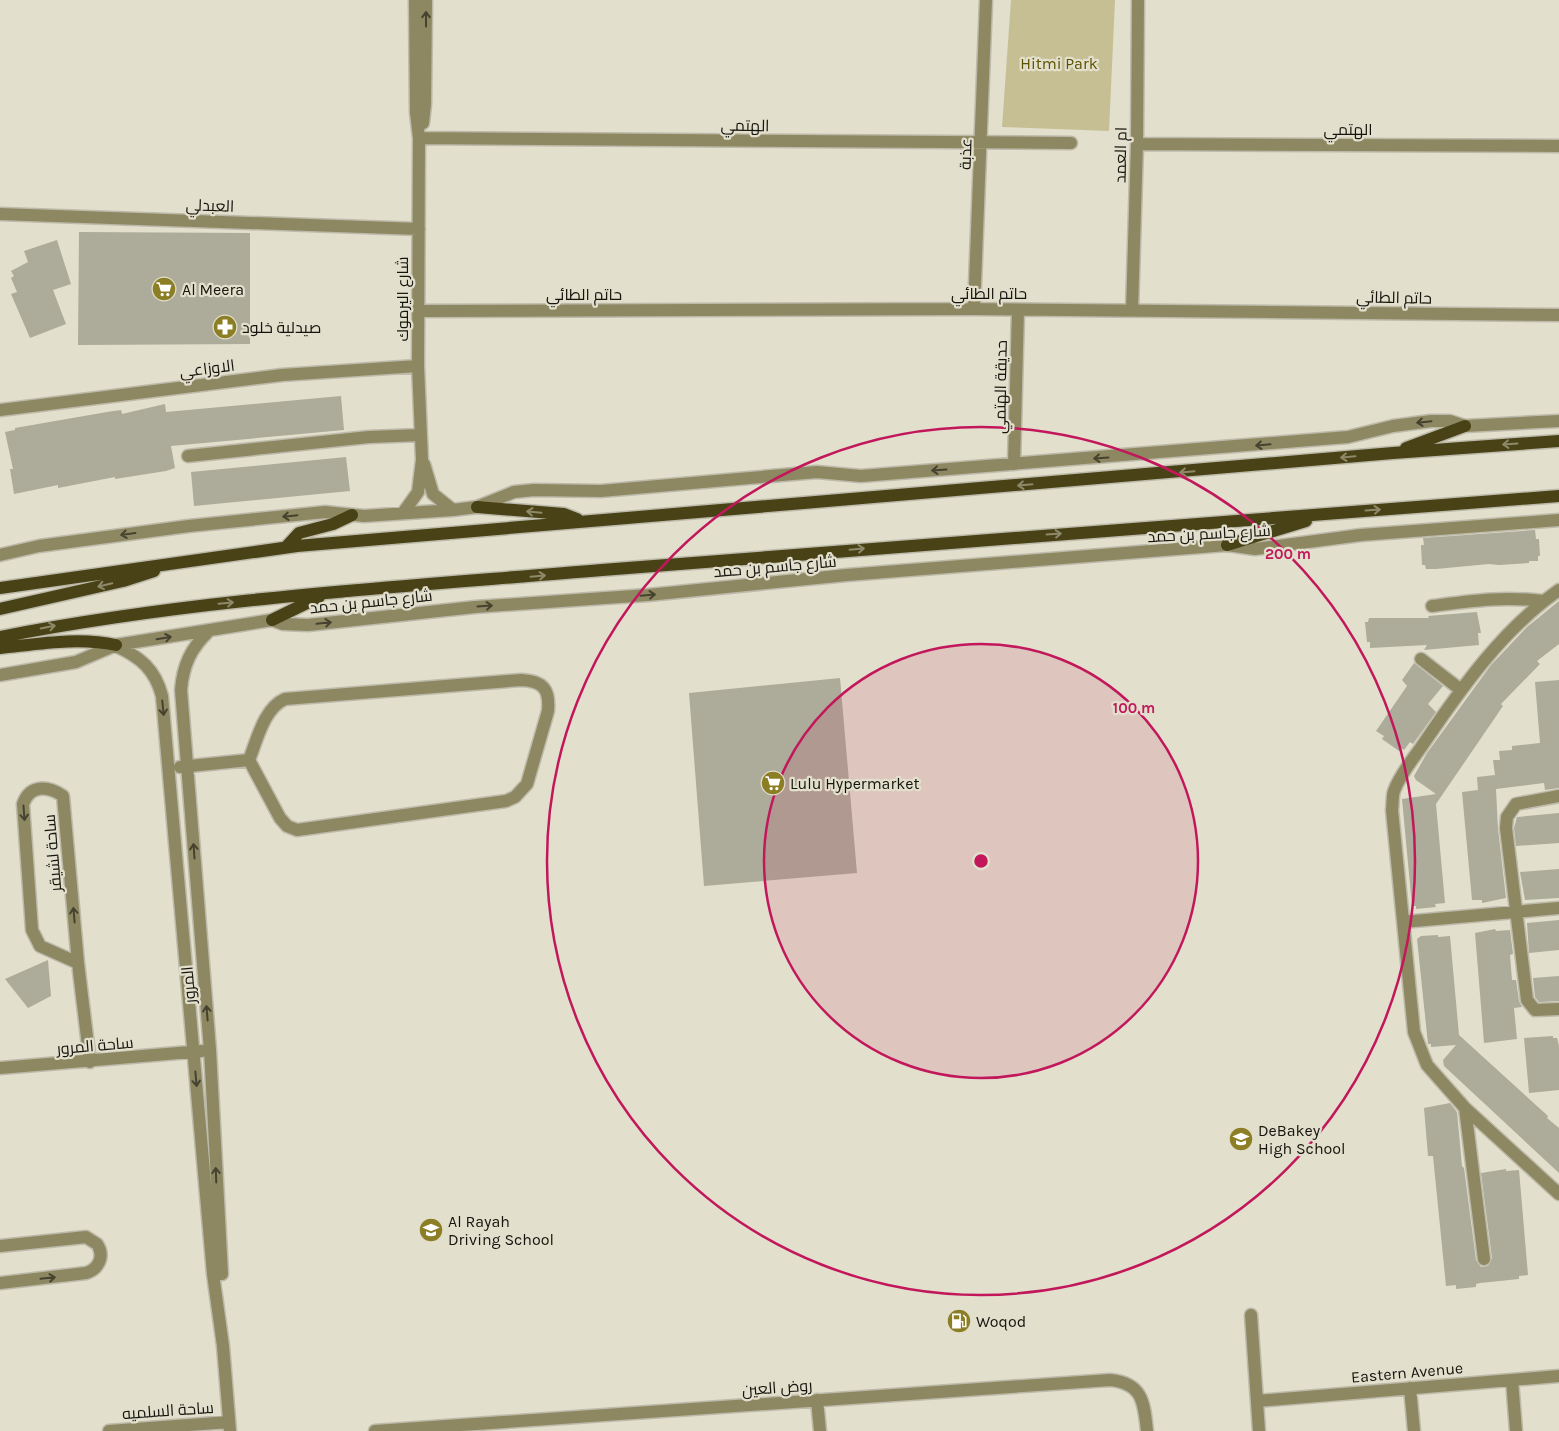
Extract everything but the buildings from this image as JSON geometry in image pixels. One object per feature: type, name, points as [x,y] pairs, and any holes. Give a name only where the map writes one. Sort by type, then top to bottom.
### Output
[{"type":"main road","points":[[1393,452],[1465,426]]},
{"type":"main road","points":[[0,588],[286,547],[1224,469],[1393,452],[1559,441]]},
{"type":"main road","name":"شارع جاسم بن حمد","points":[[0,637],[150,610],[327,593],[877,547],[1559,496]]},
{"type":"main road","points":[[477,506],[564,514],[581,521]]},
{"type":"main road","points":[[1227,545],[1282,526],[1344,512]]},
{"type":"main road","points":[[286,547],[299,533],[333,524],[352,515]]},
{"type":"main road","points":[[0,609],[123,581],[185,561]]},
{"type":"main road","points":[[272,620],[327,593]]},
{"type":"main road","points":[[0,648],[96,641],[116,646]]},
{"type":"street","name":"شارع اليرموك","points":[[415,0],[416,112],[419,138],[418,366],[422,460]]},
{"type":"street","name":"شارع اليرموك","points":[[419,138],[425,104],[426,0]]},
{"type":"street","name":"عذبة","points":[[974,310],[986,0]]},
{"type":"street","name":"ام العمد","points":[[1132,311],[1137,144],[1138,0]]},
{"type":"street","name":"الهتمي","points":[[419,138],[1071,143]]},
{"type":"street","name":"الهتمي","points":[[1137,144],[1559,146]]},
{"type":"street","name":"العبدلي","points":[[0,214],[419,229]]},
{"type":"street","name":"حاتم الطائي","points":[[418,311],[1018,310],[1559,315]]},
{"type":"street","name":"حديقة الهتمي","points":[[1014,464],[1018,310]]},
{"type":"street","name":"الاوزاعي","points":[[0,410],[282,375],[418,366]]},
{"type":"street","points":[[0,554],[39,546],[189,526],[325,512],[364,516],[453,510],[477,506],[502,495],[534,490],[601,491],[816,472],[861,476],[1348,437],[1393,426],[1431,421],[1450,421],[1465,426],[1559,421]]},
{"type":"street","points":[[188,456],[369,436],[421,435]]},
{"type":"street","points":[[422,460],[433,494],[453,510]]},
{"type":"street","points":[[403,513],[418,492],[422,460]]},
{"type":"street","name":"شارع جاسم بن حمد","points":[[0,675],[76,662],[116,646],[272,620],[283,624],[308,625],[475,607],[648,595],[847,575],[1227,545],[1256,549],[1361,535],[1559,520]]},
{"type":"street","points":[[1559,590],[1529,612],[1484,660],[1403,773],[1394,792],[1392,810],[1414,1032],[1427,1065],[1465,1108],[1559,1194]]},
{"type":"street","points":[[1432,606],[1490,598],[1543,601]]},
{"type":"street","name":"المرور","points":[[209,631],[193,648],[182,675],[181,701],[210,1050],[217,1216],[224,1304],[223,1346]]},
{"type":"street","name":"المرور","points":[[116,646],[140,658],[150,668],[162,696],[170,767],[193,1052],[216,1298],[223,1346],[229,1427]]},
{"type":"street","points":[[1421,659],[1462,690]]},
{"type":"street","points":[[521,680],[533,681],[544,688],[549,699],[548,711],[527,784],[515,797],[506,800],[297,830],[287,826],[280,818],[249,760],[270,711],[275,703],[285,698],[521,680]]},
{"type":"street","points":[[170,767],[249,760]]},
{"type":"street","name":"ساحة لشيقر","points":[[78,963],[40,946],[32,930],[24,804],[26,795],[33,790],[49,788],[63,796],[78,963],[90,1062]]},
{"type":"street","points":[[1559,796],[1516,804],[1507,818],[1506,828],[1518,912],[1527,1000],[1535,1010],[1559,1009]]},
{"type":"street","points":[[1403,922],[1559,908]]},
{"type":"street","points":[[183,925],[199,924]]},
{"type":"street","name":"ساحة المرور","points":[[0,1068],[90,1062],[210,1050]]},
{"type":"street","points":[[1465,1108],[1484,1259]]},
{"type":"street","points":[[0,1246],[86,1237],[97,1244],[101,1257],[95,1269],[86,1274],[0,1283]]},
{"type":"street","points":[[1250,1315],[1259,1431]]},
{"type":"street","name":"Eastern Avenue","points":[[1257,1401],[1559,1376]]},
{"type":"street","name":"روض العين","points":[[375,1431],[527,1425],[817,1400],[1115,1380],[1129,1384],[1137,1391],[1145,1409],[1147,1431]]},
{"type":"street","points":[[1512,1380],[1516,1431]]},
{"type":"street","points":[[1410,1388],[1414,1431]]},
{"type":"street","points":[[817,1400],[820,1431]]},
{"type":"street","name":"ساحة السلميه","points":[[109,1431],[229,1427]]},
{"type":"street","name":"ساحة السلميه","points":[[187,1431],[229,1427]]},
{"type":"green space","name":"Hitmi Park","points":[[1011,0],[1115,0],[1109,131],[1002,127]]},
{"type":"place","name":"Al Meera","points":[[164,289]]},
{"type":"place","name":"صيدلية خلود","points":[[225,327]]},
{"type":"place","name":"Lulu Hypermarket","points":[[773,783]]},
{"type":"place","name":"DeBakey High School","points":[[1241,1139]]},
{"type":"place","name":"Al Rayah Driving School","points":[[431,1230]]},
{"type":"place","name":"Woqod","points":[[959,1321]]}]
